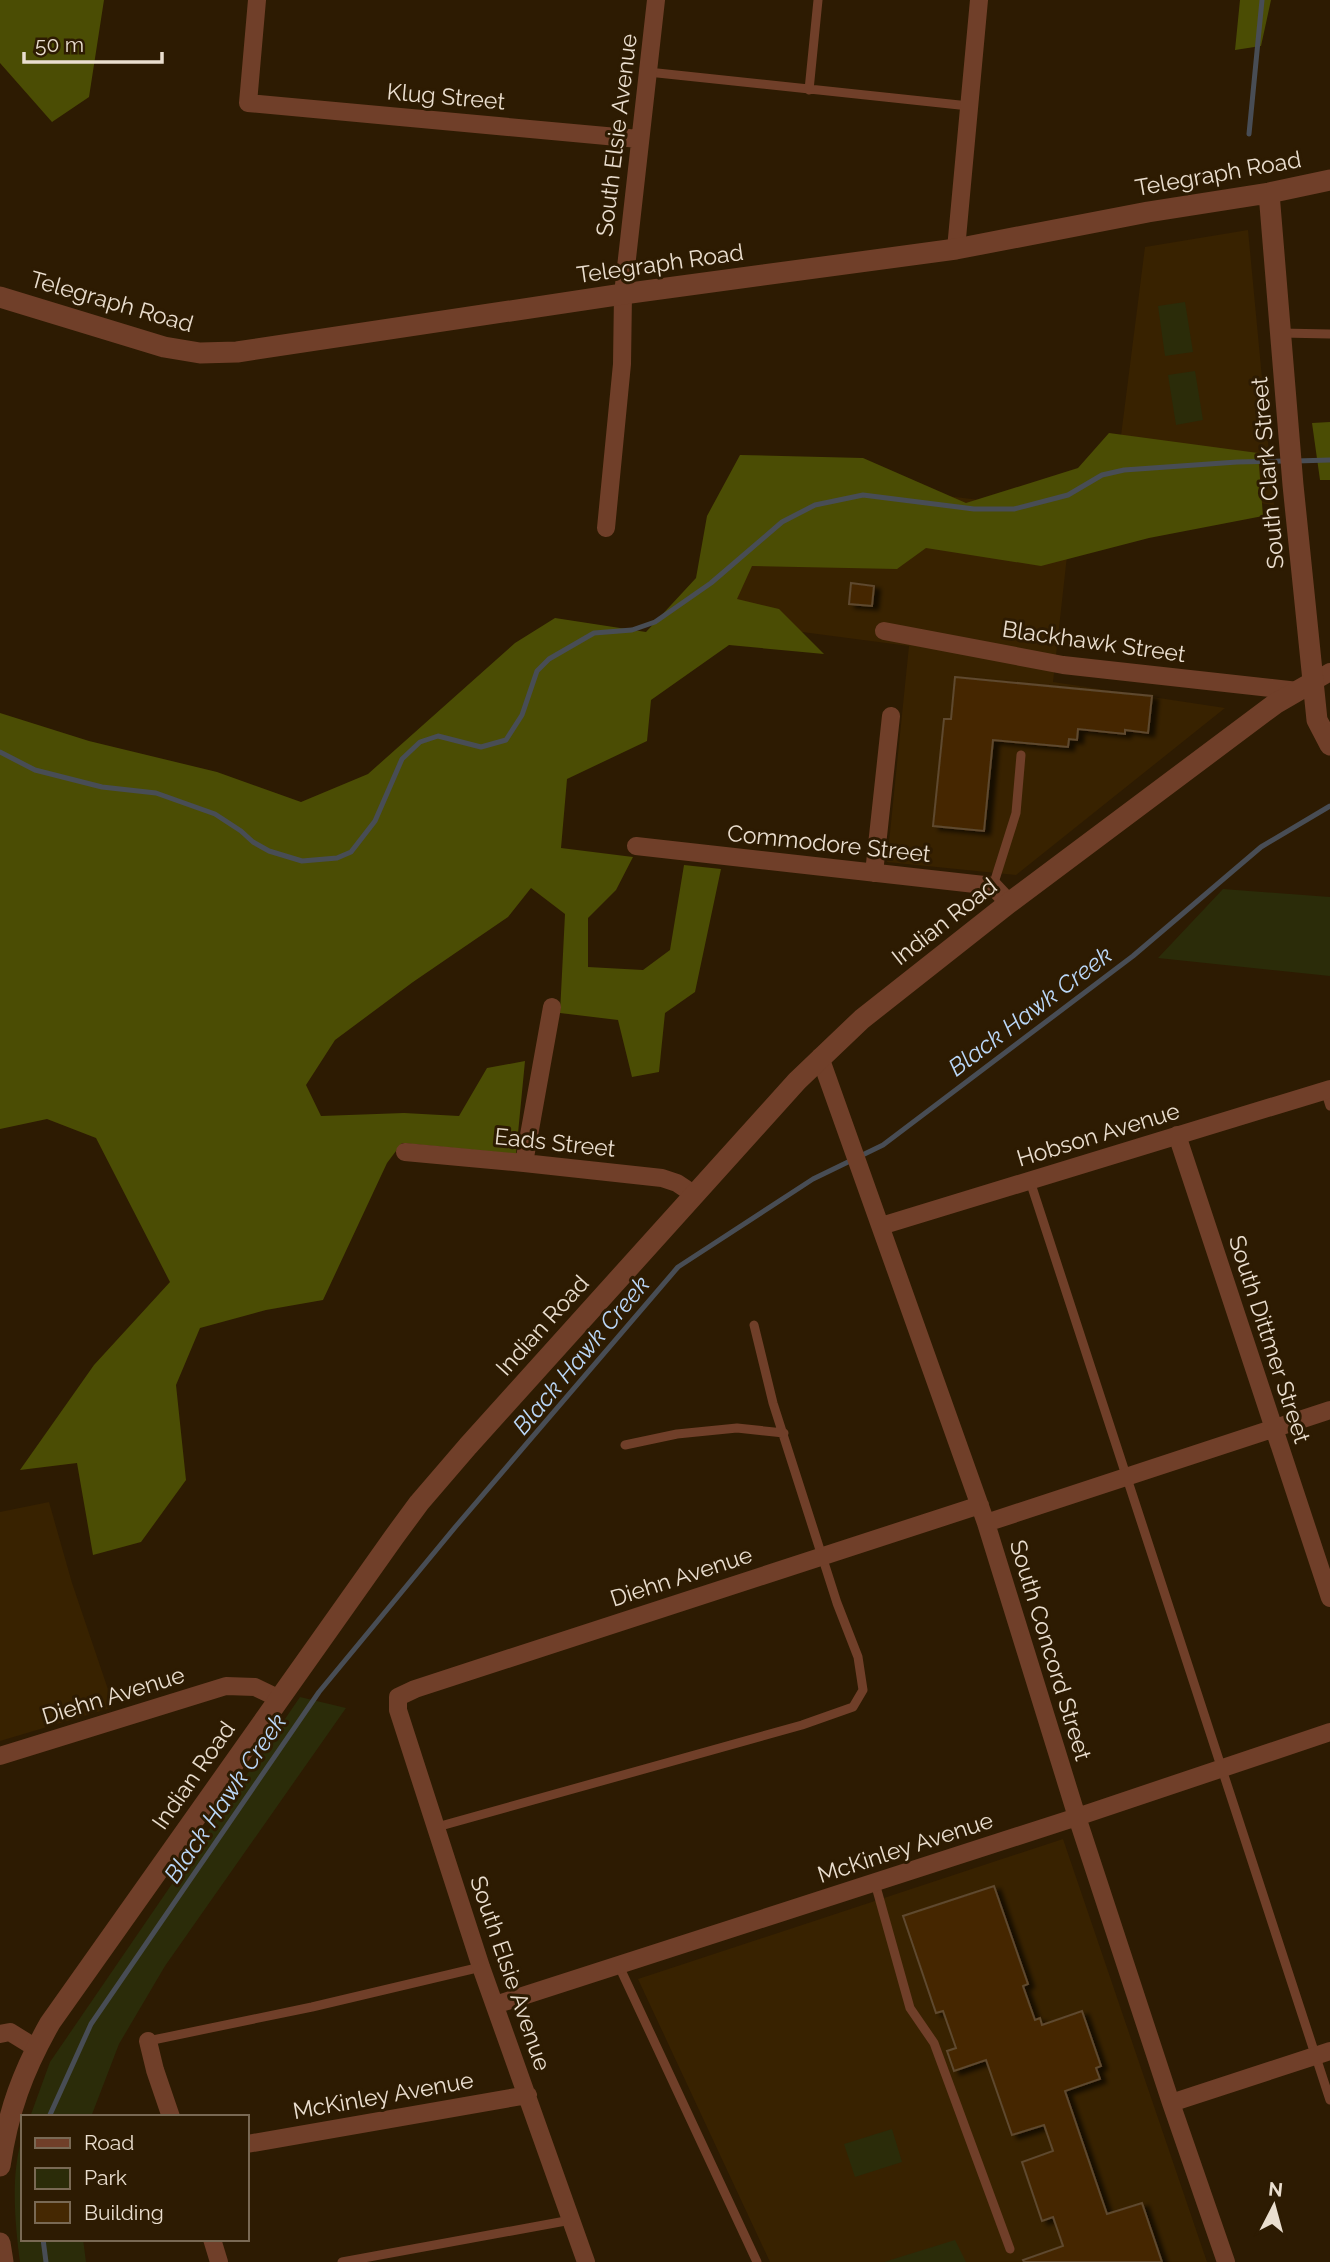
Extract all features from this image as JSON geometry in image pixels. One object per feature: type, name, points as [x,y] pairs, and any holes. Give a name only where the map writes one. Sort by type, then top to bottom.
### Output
[{"type":"street","name":"Klug Street","points":[[257,0],[248,103],[639,139]]},
{"type":"street","name":"South Elsie Avenue","points":[[606,528],[622,364],[623,294],[656,0]]},
{"type":"street","points":[[956,249],[979,0]]},
{"type":"street","name":"Telegraph Road","points":[[0,297],[164,347],[200,353],[237,352],[623,294],[956,249],[1330,180]]},
{"type":"street","name":"South Clark Street","points":[[1269,193],[1293,485],[1317,720],[1330,745]]},
{"type":"street","name":"Blackhawk Street","points":[[884,631],[1063,665],[1313,682]]},
{"type":"street","name":"Indian Road","points":[[0,2166],[16,2095],[36,2048],[64,2003],[419,1503],[820,1056],[862,1019],[1009,903],[1264,712],[1313,682]]},
{"type":"street","points":[[874,873],[891,716]]},
{"type":"street","name":"Commodore Street","points":[[636,846],[993,886]]},
{"type":"street","points":[[993,886],[1009,903]]},
{"type":"street","points":[[524,1163],[552,1007]]},
{"type":"street","name":"South Concord Street","points":[[820,1056],[980,1505],[1077,1817],[1226,2262]]},
{"type":"street","name":"Hobson Avenue","points":[[881,1226],[1177,1135],[1328,1095]]},
{"type":"street","name":"South Dittmer Street","points":[[1177,1135],[1330,1598]]},
{"type":"street","name":"Eads Street","points":[[405,1153],[662,1178],[677,1183],[695,1195]]},
{"type":"street","points":[[986,1523],[1330,1410]]},
{"type":"street","name":"Diehn Avenue","points":[[398,1697],[415,1689],[980,1505]]},
{"type":"street","name":"Diehn Avenue","points":[[0,1756],[226,1686],[255,1687],[279,1699]]},
{"type":"street","name":"South Elsie Avenue","points":[[398,1697],[398,1710],[481,1967],[586,2262]]},
{"type":"street","name":"McKinley Avenue","points":[[495,2005],[1077,1817],[1330,1732]]},
{"type":"street","points":[[0,2034],[9,2032],[36,2048]]},
{"type":"street","points":[[148,2040],[170,2115]]},
{"type":"street","points":[[1171,2103],[1322,2054]]},
{"type":"street","name":"McKinley Avenue","points":[[248,2144],[528,2095]]},
{"type":"street","points":[[213,2241],[219,2262]]},
{"type":"street","points":[[0,2243],[3,2262]]},
{"type":"lane","points":[[809,90],[818,0]]},
{"type":"lane","points":[[648,72],[969,106]]},
{"type":"lane","points":[[1281,332],[1330,334]]},
{"type":"lane","points":[[993,886],[1016,813],[1021,755]]},
{"type":"lane","points":[[1030,1181],[1221,1769],[1322,2054],[1330,2100]]},
{"type":"lane","points":[[437,1827],[802,1725],[853,1707],[863,1690],[858,1657],[837,1603],[774,1403],[754,1325]]},
{"type":"lane","points":[[625,1445],[677,1434],[737,1428],[784,1433]]},
{"type":"lane","points":[[875,1883],[910,2008],[934,2043],[1010,2249]]},
{"type":"lane","points":[[619,1966],[757,2262]]},
{"type":"lane","points":[[148,2040],[312,2007],[481,1967]]},
{"type":"lane","points":[[342,2262],[571,2220]]},
{"type":"shaded area","points":[[0,0],[104,0],[89,97],[52,122],[0,63]]},
{"type":"shaded area","points":[[1240,0],[1271,0],[1261,46],[1235,50]]},
{"type":"shaded area","points":[[1248,230],[1274,505],[1115,483],[1145,247]]},
{"type":"shaded area","points":[[1330,422],[1330,480],[1320,480],[1312,423]]},
{"type":"shaded area","points":[[1109,433],[1258,453],[1263,516],[1149,538],[1041,566],[926,548],[897,569],[752,566],[737,599],[779,609],[824,654],[729,645],[651,700],[647,741],[567,779],[561,848],[633,857],[616,890],[588,918],[588,967],[643,970],[670,950],[684,865],[721,869],[695,992],[665,1013],[659,1072],[632,1077],[618,1020],[560,1013],[565,914],[531,888],[508,917],[335,1040],[306,1085],[321,1116],[404,1113],[459,1116],[487,1068],[525,1061],[516,1154],[402,1143],[387,1163],[323,1300],[266,1310],[200,1328],[176,1385],[186,1480],[141,1542],[93,1555],[77,1463],[20,1470],[94,1365],[170,1282],[96,1138],[47,1119],[0,1129],[0,713],[89,741],[217,772],[301,802],[368,774],[515,643],[555,618],[646,632],[696,578],[707,516],[740,455],[863,458],[966,503],[1078,468]]},
{"type":"shaded area","points":[[742,472],[1072,511],[1053,682],[1225,708],[1016,875],[887,862],[909,646],[725,622]]},
{"type":"shaded area","points":[[49,1502],[72,1583],[114,1707],[0,1741],[0,1512]]},
{"type":"shaded area","points":[[1063,1839],[1207,2262],[770,2262],[638,1979]]},
{"type":"green space","points":[[1185,302],[1193,352],[1165,356],[1158,306]]},
{"type":"green space","points":[[1195,371],[1203,420],[1176,425],[1168,375]]},
{"type":"green space","points":[[1223,889],[1330,897],[1330,976],[1158,958]]},
{"type":"green space","points":[[300,1697],[346,1708],[165,1966],[119,2044],[92,2115],[31,2115],[50,2062]]},
{"type":"green space","points":[[892,2129],[902,2162],[855,2177],[844,2144]]},
{"type":"green space","points":[[21,2143],[21,2241],[83,2241],[86,2262],[20,2262],[15,2215]]},
{"type":"green space","points":[[955,2240],[966,2262],[884,2262]]},
{"type":"building","points":[[851,583],[874,586],[872,606],[849,604]]},
{"type":"building","points":[[955,677],[1152,696],[1148,733],[1125,730],[1125,734],[1078,729],[1077,740],[1069,739],[1068,747],[993,740],[984,831],[933,826],[944,719],[951,719]]},
{"type":"building","points":[[994,1886],[1028,1984],[1023,1986],[1035,2020],[1040,2018],[1042,2025],[1082,2011],[1101,2066],[1096,2068],[1100,2079],[1065,2091],[1107,2214],[1142,2203],[1162,2262],[1023,2260],[1063,2246],[1053,2217],[1042,2221],[1022,2162],[1053,2151],[1044,2125],[1012,2135],[986,2060],[954,2071],[947,2051],[956,2048],[943,2011],[936,2013],[903,1916]]},
{"type":"waterway","points":[[1249,134],[1262,0]]},
{"type":"waterway","name":"Black Hawk Creek","points":[[1296,461],[1330,460]]},
{"type":"waterway","name":"Black Hawk Creek","points":[[0,752],[35,770],[102,787],[156,793],[215,814],[269,851],[302,861],[337,858],[351,852],[375,821],[402,759],[420,742],[438,736],[481,747],[506,740],[522,715],[537,671],[549,659],[594,633],[632,630],[655,622],[711,583],[782,522],[815,505],[863,495],[974,509],[1014,509],[1068,495],[1102,475],[1124,470],[1286,461]]},
{"type":"waterway","name":"Black Hawk Creek","points":[[50,2115],[91,2024],[319,1692],[457,1525],[678,1267],[813,1179],[883,1145],[1133,956],[1261,847],[1330,806]]},
{"type":"waterway","name":"Black Hawk Creek","points":[[43,2241],[46,2262]]}]
